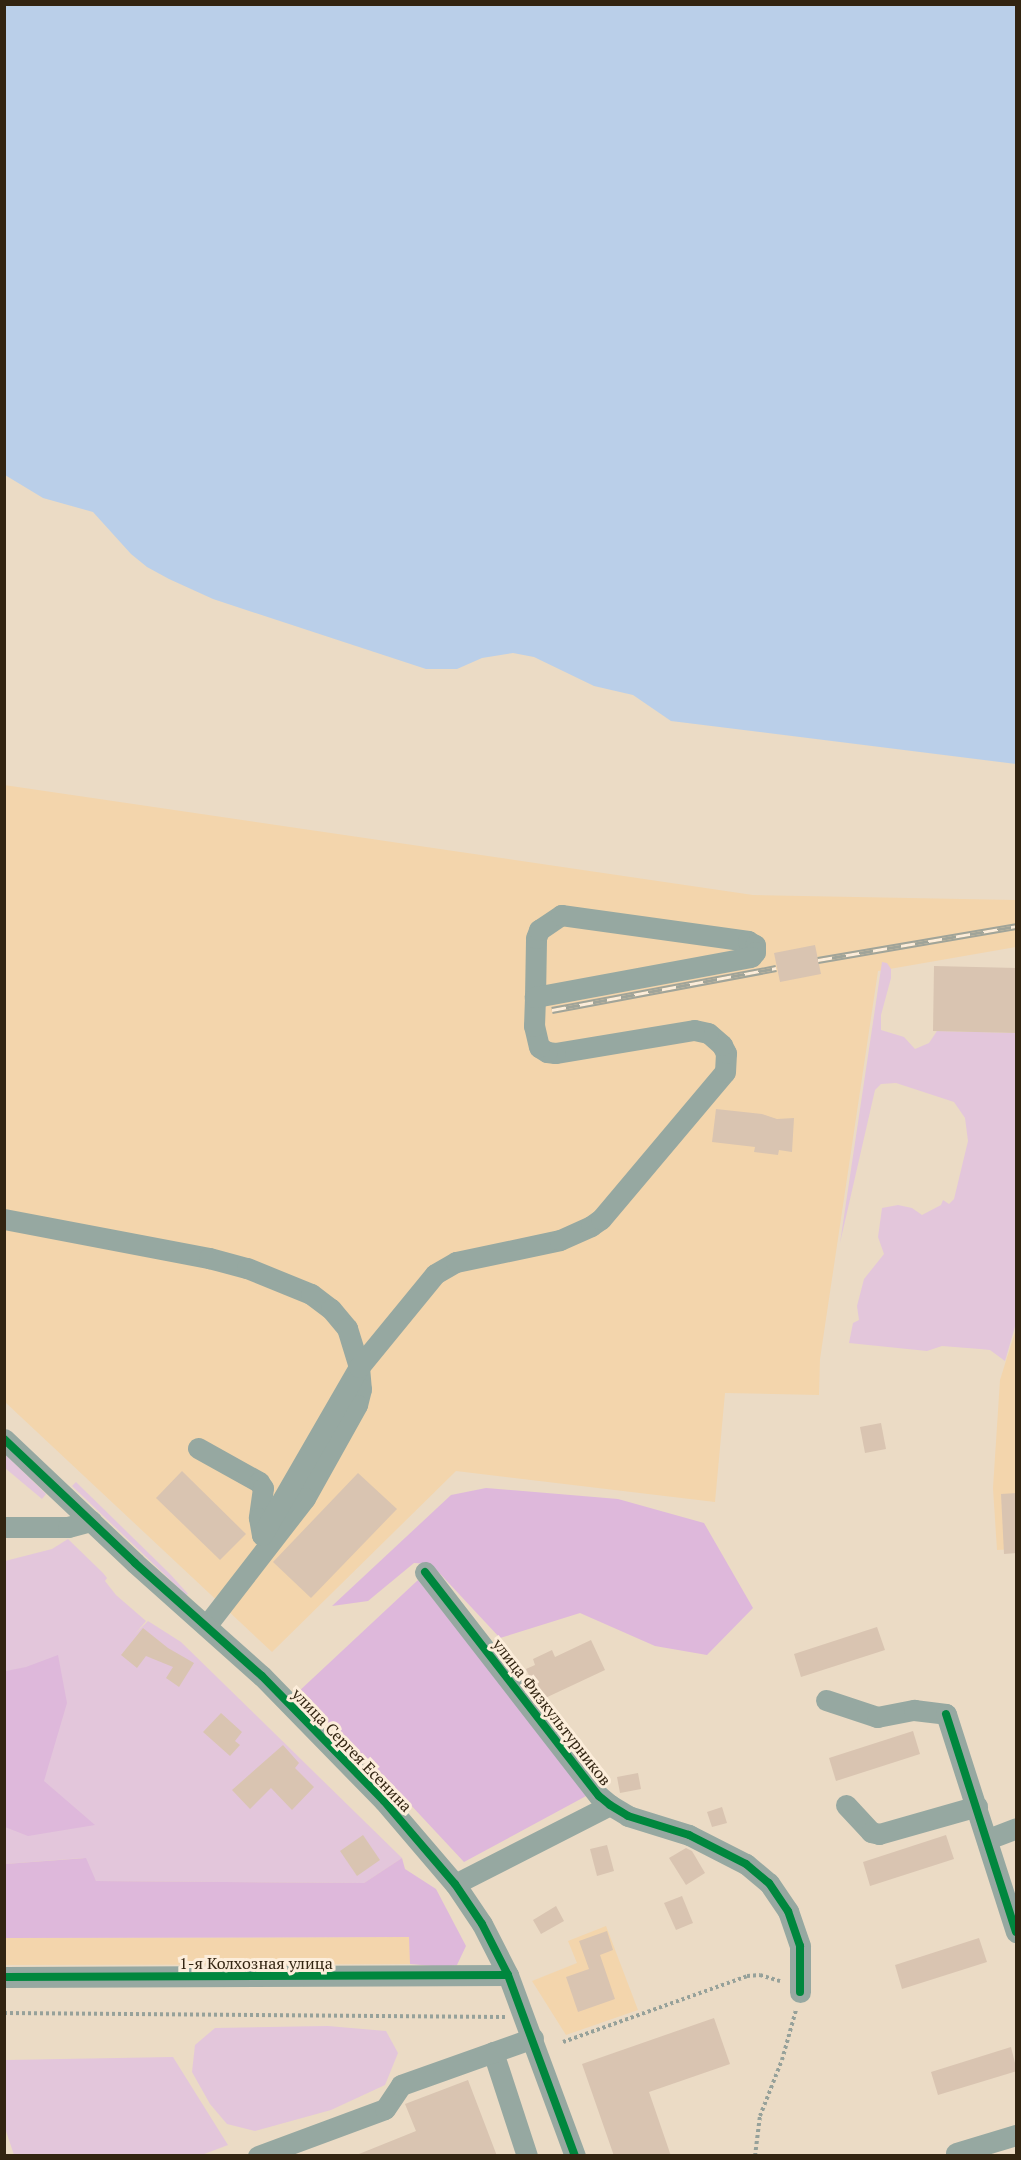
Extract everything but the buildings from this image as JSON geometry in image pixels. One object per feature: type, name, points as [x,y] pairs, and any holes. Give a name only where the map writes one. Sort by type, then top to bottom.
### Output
[{"type":"street","points":[[207,1625],[265,1540],[359,1367],[435,1274],[456,1262],[560,1240],[576,1234],[601,1219],[725,1072],[726,1053],[722,1045],[708,1033],[694,1030],[547,1052],[539,1047],[535,1037],[535,997],[539,930],[561,915],[748,941],[754,945],[755,952],[751,957],[535,997]]},
{"type":"street","points":[[4,1219],[209,1258],[264,1273],[299,1287],[321,1300],[347,1328],[356,1350],[359,1367]]},
{"type":"street","name":"улица Сергея Есенина","points":[[4,1439],[262,1676],[365,1782],[455,1884],[482,1924],[508,1975],[575,2156]]},
{"type":"street","points":[[198,1448],[259,1482],[263,1488],[259,1518],[265,1540]]},
{"type":"street","points":[[4,1527],[68,1527],[91,1521]]},
{"type":"street","name":"улица Физкультурников","points":[[424,1572],[599,1796],[628,1816],[689,1835],[746,1864],[769,1882],[794,1926],[801,1965],[800,1992]]},
{"type":"street","points":[[826,1700],[877,1717],[914,1710],[946,1714],[1017,1932]]},
{"type":"street","points":[[455,1884],[610,1805]]},
{"type":"street","points":[[846,1805],[871,1832],[879,1834],[977,1806]]},
{"type":"street","points":[[988,1839],[1017,1828]]},
{"type":"street","name":"1-я Колхозная улица","points":[[4,1977],[508,1975]]},
{"type":"street","points":[[258,2156],[385,2109],[401,2085],[533,2038]]},
{"type":"street","points":[[493,2052],[527,2156]]},
{"type":"street","points":[[956,2153],[1017,2135]]},
{"type":"path","points":[[563,2042],[747,1977],[768,1976],[800,1992],[782,2060],[760,2116],[755,2156]]},
{"type":"path","points":[[4,2013],[506,2017]]},
{"type":"shaded area","points":[[4,785],[753,895],[1016,900],[1016,947],[878,971],[820,1359],[819,1395],[725,1393],[715,1502],[456,1471],[272,1652],[5,1402]]},
{"type":"shaded area","points":[[882,962],[887,963],[891,969],[891,978],[881,1015],[881,1030],[904,1037],[915,1049],[929,1043],[937,1031],[1016,1033],[1016,1323],[1005,1361],[990,1350],[942,1346],[927,1351],[849,1343],[853,1323],[859,1320],[857,1306],[864,1279],[884,1254],[878,1237],[882,1208],[898,1205],[912,1208],[922,1215],[941,1205],[943,1200],[949,1204],[954,1199],[968,1141],[965,1118],[954,1102],[896,1083],[881,1084],[875,1090],[840,1243]]},
{"type":"shaded area","points":[[1016,1329],[1016,1549],[997,1550],[993,1488],[1000,1380]]},
{"type":"shaded area","points":[[5,1454],[46,1494],[42,1499],[5,1468]]},
{"type":"shaded area","points":[[76,1482],[188,1594],[186,1595],[72,1486]]},
{"type":"shaded area","points":[[486,1488],[618,1499],[704,1523],[753,1608],[707,1655],[655,1646],[580,1613],[500,1638],[431,1564],[414,1563],[368,1601],[332,1606],[451,1495]]},
{"type":"shaded area","points":[[68,1539],[103,1573],[107,1578],[105,1581],[116,1595],[146,1621],[135,1634],[148,1621],[181,1642],[402,1858],[364,1883],[96,1881],[83,1858],[5,1864],[5,1561],[52,1549]]},
{"type":"shaded area","points":[[418,1580],[588,1795],[464,1862],[380,1772],[297,1693]]},
{"type":"shaded area","points":[[58,1655],[67,1703],[44,1781],[95,1825],[28,1836],[5,1827],[5,1666],[6,1671],[26,1667]]},
{"type":"shaded area","points":[[86,1858],[96,1881],[364,1883],[402,1858],[405,1869],[436,1889],[466,1946],[457,1965],[444,1967],[410,1964],[409,1937],[5,1938],[5,1864]]},
{"type":"shaded area","points":[[606,1926],[638,2010],[566,2035],[532,1981],[577,1963],[568,1941]]},
{"type":"shaded area","points":[[410,1937],[410,1964],[5,1965],[4,1938]]},
{"type":"shaded area","points":[[328,2026],[386,2031],[398,2053],[385,2085],[331,2110],[255,2131],[227,2124],[210,2104],[192,2072],[195,2045],[215,2028]]},
{"type":"shaded area","points":[[173,2057],[228,2145],[199,2156],[14,2155],[5,2128],[5,2060]]},
{"type":"water","points":[[4,5],[1016,5],[1016,764],[671,721],[633,695],[594,686],[534,657],[513,653],[482,658],[457,669],[426,669],[213,599],[169,579],[147,567],[131,554],[93,512],[43,498],[5,475]]},
{"type":"railway","points":[[818,960],[1016,926]]},
{"type":"railway","points":[[552,1010],[776,968]]},
{"type":"cycle path","points":[[4,1439],[135,1563],[262,1676],[384,1801],[455,1884],[482,1924],[508,1975],[575,2156]]},
{"type":"cycle path","points":[[425,1572],[599,1796],[628,1816],[689,1835],[746,1864],[769,1883],[788,1911],[800,1946],[800,1992]]},
{"type":"cycle path","points":[[946,1714],[1016,1932]]},
{"type":"cycle path","points":[[4,1977],[508,1975]]}]
